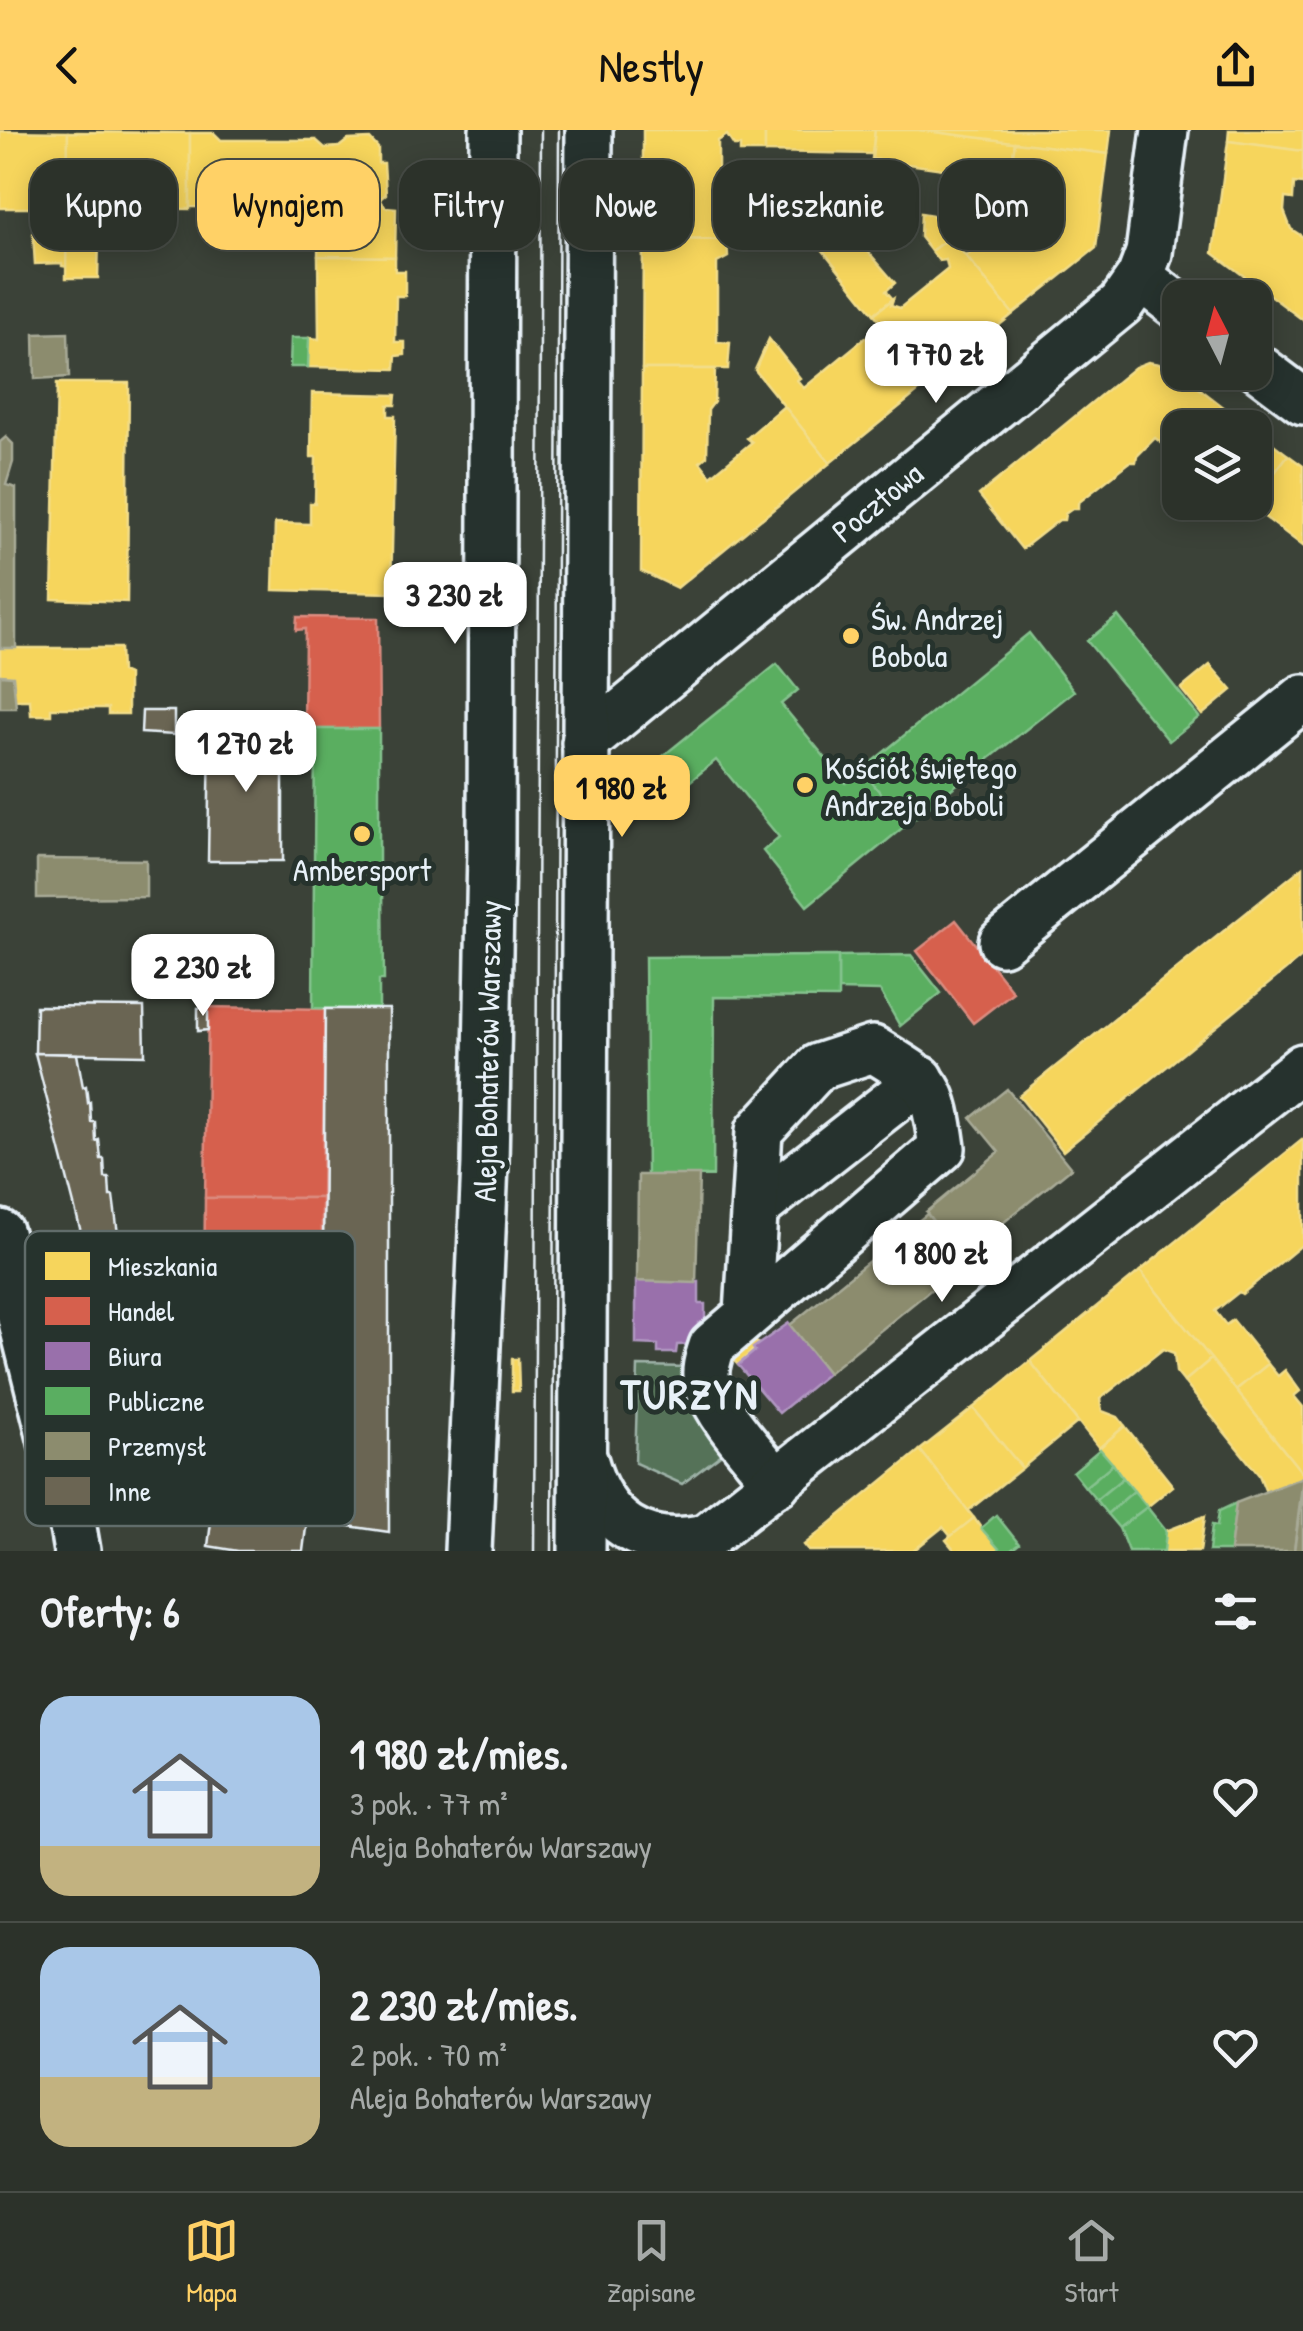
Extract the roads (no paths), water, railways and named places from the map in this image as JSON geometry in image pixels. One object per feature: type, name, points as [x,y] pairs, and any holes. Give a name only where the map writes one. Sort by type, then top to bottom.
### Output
[{"type":"street","name":"Aleja Bohaterów Warszawy","points":[[468,1551],[485,1164],[490,885],[493,130]]},
{"type":"street","points":[[582,1551],[589,130]]},
{"type":"street","name":"Pocztowa","points":[[585,743],[1121,304],[1140,277],[1149,253],[1165,130]]},
{"type":"street","points":[[1140,277],[1162,294]]},
{"type":"street","points":[[1272,378],[1303,401]]},
{"type":"street","points":[[585,628],[593,647],[613,666],[646,671],[678,664]]},
{"type":"street","points":[[1002,942],[1303,698]]},
{"type":"street","points":[[748,1314],[759,1131],[818,1067],[873,1049],[921,1079],[936,1102],[942,1148],[712,1346],[706,1382],[725,1415],[777,1483]]},
{"type":"street","points":[[582,1446],[590,1477],[606,1508],[628,1528],[660,1543],[706,1537],[1303,1067]]},
{"type":"street","points":[[755,1209],[921,1079]]},
{"type":"street","points":[[0,1233],[25,1333]]},
{"type":"street","points":[[73,1526],[76,1551]]},
{"type":"tram line","points":[[534,1551],[541,130]]},
{"type":"tram line","points":[[552,1551],[559,130]]},
{"type":"place","name":"Św. Andrzej Bobola","points":[[851,636]]},
{"type":"place","name":"Kościół świętego Andrzeja Boboli","points":[[805,785]]},
{"type":"place","name":"Ambersport","points":[[362,834]]},
{"type":"district","name":"TURZYN","points":[[690,1393]]}]
